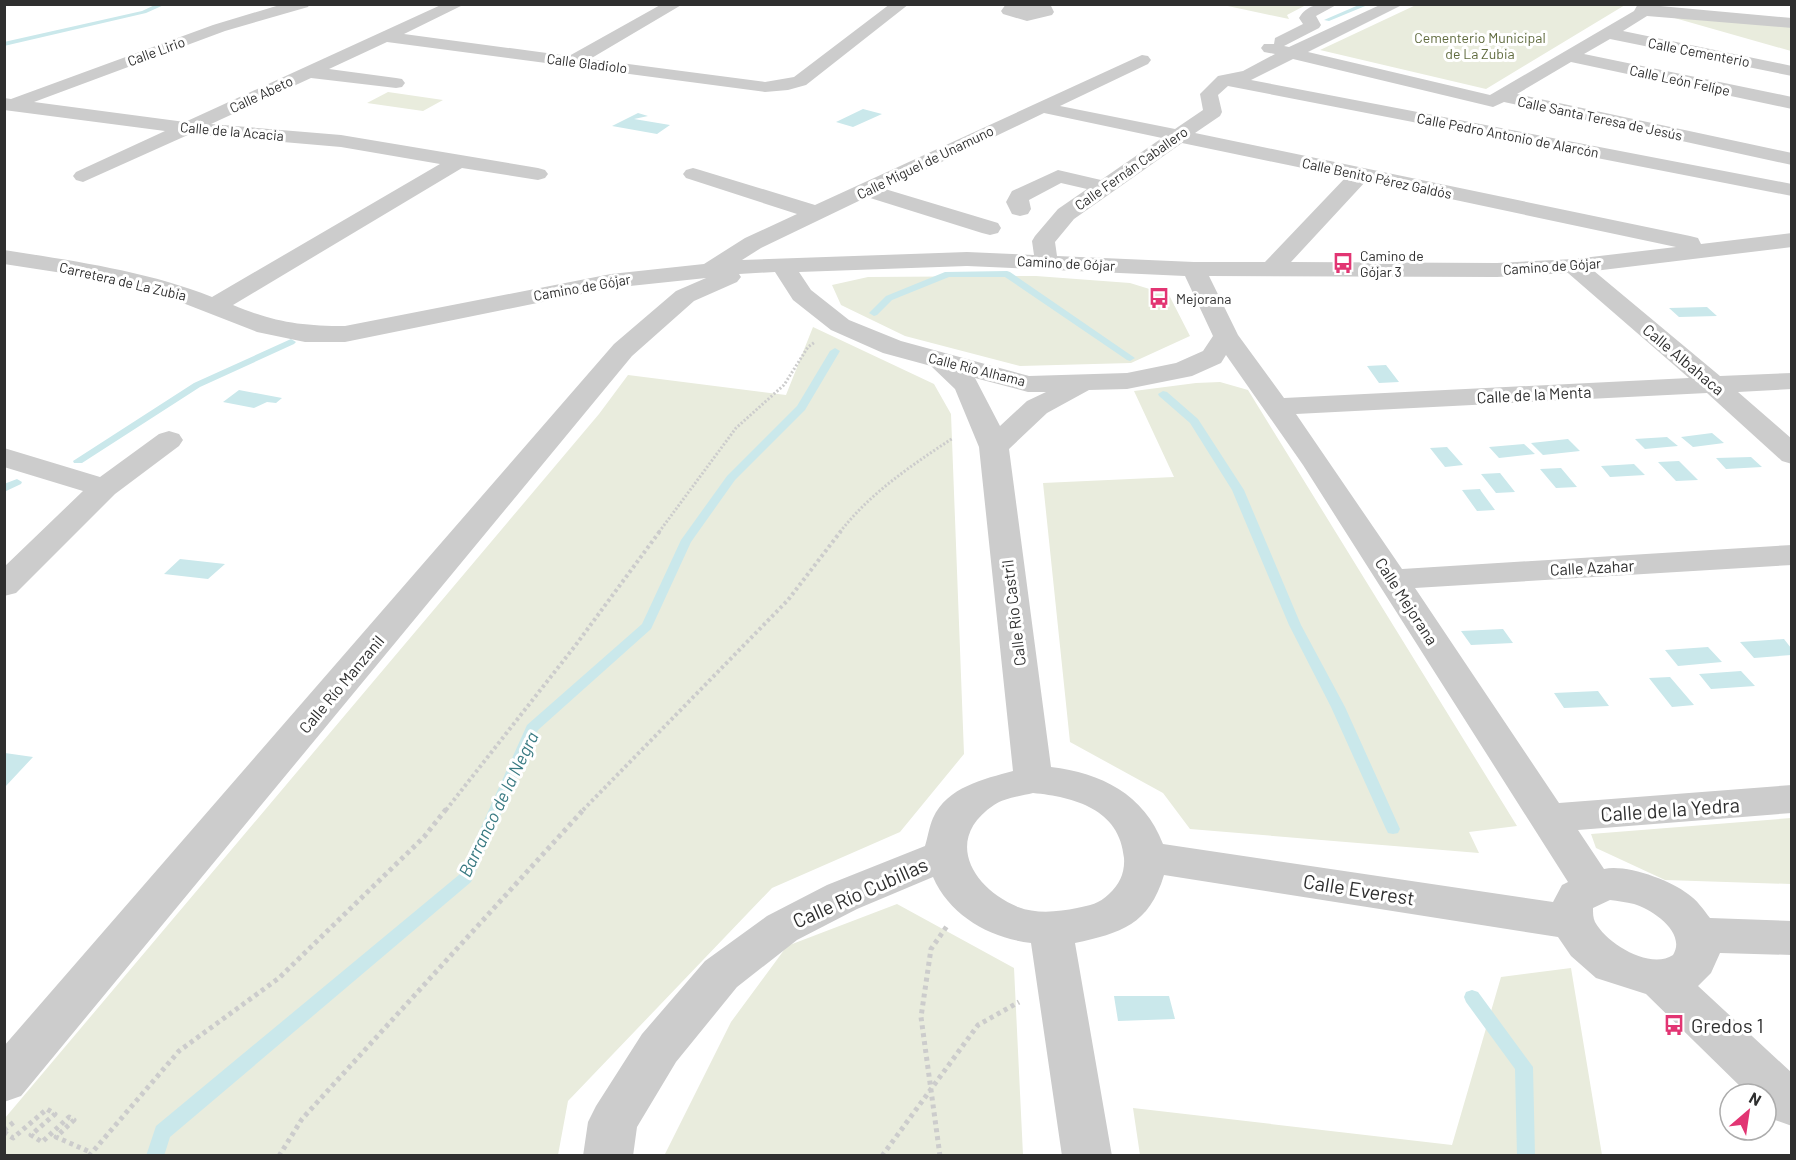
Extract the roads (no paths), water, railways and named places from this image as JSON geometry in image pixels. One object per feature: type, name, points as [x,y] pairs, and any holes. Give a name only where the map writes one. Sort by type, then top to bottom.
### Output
[{"type":"street","name":"Calle Lirio","points":[[8,104],[219,28],[302,4]]},
{"type":"street","name":"Calle Abeto","points":[[83,176],[457,4]]},
{"type":"street","points":[[573,62],[675,4]]},
{"type":"street","name":"Calle Gladiolo","points":[[385,37],[765,87],[788,85],[800,81],[901,4]]},
{"type":"street","points":[[1313,25],[1307,18],[1310,13],[1330,4]]},
{"type":"street","points":[[1224,80],[1248,75],[1291,52],[1396,4]]},
{"type":"street","points":[[1501,96],[1643,10],[1791,23]]},
{"type":"street","points":[[1643,10],[1706,33]]},
{"type":"street","points":[[1270,48],[1313,25],[1342,30]]},
{"type":"street","name":"Calle Cementerio","points":[[1607,33],[1791,71]]},
{"type":"street","points":[[1750,45],[1791,56]]},
{"type":"street","name":"Calle Santa Teresa de Jesús","points":[[1270,48],[1493,101],[1501,96],[1791,159]]},
{"type":"street","name":"Calle Fernán Caballero","points":[[1047,262],[1042,241],[1066,214],[1213,111],[1209,94],[1224,80],[1220,72],[1270,48]]},
{"type":"street","name":"Calle León Felipe","points":[[1568,56],[1791,103]]},
{"type":"street","name":"Calle Miguel de Unamuno","points":[[710,269],[753,243],[1142,60]]},
{"type":"street","name":"Calle Abeto","points":[[309,72],[396,83]]},
{"type":"street","name":"Calle Pedro Antonio de Alarcón","points":[[1224,80],[1791,190]]},
{"type":"street","name":"Calle de la Acacia","points":[[8,104],[188,128],[341,141],[538,174]]},
{"type":"street","name":"Calle Benito Pérez Galdós","points":[[1040,107],[1715,249]]},
{"type":"street","points":[[214,306],[459,161]]},
{"type":"street","points":[[1020,209],[1017,202],[1020,196],[1084,162]]},
{"type":"street","points":[[693,174],[817,213]]},
{"type":"street","points":[[1272,269],[1360,175]]},
{"type":"street","points":[[1058,176],[1103,187]]},
{"type":"street","points":[[866,190],[990,228]]},
{"type":"street","name":"Camino de Gójar","points":[[345,334],[600,283],[677,285],[710,269],[767,265],[967,259],[1194,268],[1497,270],[1574,266],[1791,240]]},
{"type":"street","name":"Carretera de La Zubia","points":[[4,257],[69,267],[178,292],[257,324],[305,334],[345,334]]},
{"type":"street","name":"Calle Río Manzanil","points":[[4,1081],[677,285],[767,265]]},
{"type":"street","name":"Calle Río Alhama","points":[[767,265],[840,326],[892,347],[1028,384],[1127,381],[1184,370],[1212,357],[1222,327]]},
{"type":"street","name":"Calle Mejorana","points":[[1091,265],[1186,292],[1222,327]]},
{"type":"street","name":"Calle Albahaca","points":[[1574,266],[1715,386],[1791,455]]},
{"type":"street","name":"Calle Mejorana","points":[[1194,268],[1222,327],[1393,579],[1549,818],[1582,904]]},
{"type":"street","name":"Calle Río Castril","points":[[940,360],[967,385],[989,432],[1033,779]]},
{"type":"street","points":[[1184,370],[1216,372],[1242,379],[1270,398]]},
{"type":"street","name":"Calle de la Menta","points":[[1270,398],[1715,386],[1791,381]]},
{"type":"street","points":[[989,432],[1082,384]]},
{"type":"street","points":[[4,586],[104,488],[169,440]]},
{"type":"street","points":[[4,457],[104,488]]},
{"type":"street","name":"Calle Azahar","points":[[1393,579],[1791,555]]},
{"type":"street","points":[[1033,779],[1065,782],[1096,792],[1122,810],[1139,832],[1147,857],[1144,880],[1131,900],[1110,917],[1083,928],[1051,931],[1020,926],[990,915],[967,898],[951,877],[944,855],[946,832],[958,811],[978,794],[1004,783],[1033,779]]},
{"type":"street","name":"Calle de la Yedra","points":[[1549,818],[1791,800]]},
{"type":"street","name":"Calle Río Cubillas","points":[[608,1155],[613,1122],[659,1048],[721,974],[782,928],[842,897],[944,855]]},
{"type":"street","name":"Calle Everest","points":[[1147,857],[1582,904]]},
{"type":"street","points":[[1611,884],[1631,886],[1652,893],[1672,904],[1687,918],[1697,935],[1700,948],[1697,960],[1689,970],[1659,978],[1637,974],[1614,966],[1595,953],[1580,938],[1582,904],[1611,884]]},
{"type":"street","points":[[1051,931],[1087,1155]]},
{"type":"street","points":[[1697,935],[1791,938]]},
{"type":"street","points":[[1659,978],[1791,1105]]},
{"type":"water","points":[[863,109],[882,114],[853,127],[836,122]]},
{"type":"water","points":[[638,113],[648,116],[634,119],[670,125],[657,134],[612,126]]},
{"type":"water","points":[[1707,307],[1717,316],[1679,317],[1669,308]]},
{"type":"water","points":[[1386,365],[1399,382],[1379,383],[1367,366]]},
{"type":"water","points":[[239,390],[282,398],[276,403],[267,402],[254,408],[223,402]]},
{"type":"water","points":[[1712,433],[1724,443],[1693,447],[1681,437]]},
{"type":"water","points":[[1667,437],[1678,446],[1645,449],[1635,439]]},
{"type":"water","points":[[1568,439],[1580,451],[1543,455],[1531,443]]},
{"type":"water","points":[[1524,444],[1535,454],[1499,458],[1489,447]]},
{"type":"water","points":[[1447,447],[1463,465],[1445,467],[1430,448]]},
{"type":"water","points":[[1751,457],[1762,467],[1726,469],[1716,458]]},
{"type":"water","points":[[1679,461],[1698,480],[1676,481],[1658,462]]},
{"type":"water","points":[[1634,464],[1645,475],[1610,477],[1601,466]]},
{"type":"water","points":[[1561,468],[1577,487],[1556,488],[1540,469]]},
{"type":"water","points":[[1500,473],[1515,492],[1496,493],[1481,474]]},
{"type":"water","points":[[1480,489],[1495,510],[1477,511],[1462,490]]},
{"type":"water","points":[[180,559],[225,564],[208,579],[164,574]]},
{"type":"water","points":[[1503,629],[1513,643],[1471,645],[1461,631]]},
{"type":"water","points":[[1784,639],[1791,648],[1791,655],[1754,658],[1740,642]]},
{"type":"water","points":[[1708,647],[1722,662],[1678,666],[1665,650]]},
{"type":"water","points":[[1741,671],[1755,686],[1711,689],[1699,674]]},
{"type":"water","points":[[1670,677],[1694,705],[1672,707],[1649,678]]},
{"type":"water","points":[[1598,691],[1609,706],[1564,708],[1554,693]]},
{"type":"water","points":[[4,753],[33,757],[5,787]]},
{"type":"water","points":[[1114,996],[1169,996],[1175,1019],[1118,1021]]},
{"type":"waterway","points":[[4,44],[144,12],[163,4]]},
{"type":"waterway","points":[[1327,20],[1367,4]]},
{"type":"waterway","name":"Barranco de la Negra","points":[[874,313],[889,298],[948,274],[1007,274],[1130,358]]},
{"type":"waterway","points":[[78,461],[197,385],[291,342]]},
{"type":"waterway","name":"Barranco de la Negra","points":[[155,1156],[162,1132],[466,878],[532,728],[647,626],[685,542],[731,478],[801,408],[835,351]]},
{"type":"waterway","points":[[1163,394],[1194,421],[1238,490],[1295,625],[1338,707],[1393,829]]},
{"type":"waterway","points":[[4,489],[17,482]]},
{"type":"waterway","points":[[1472,997],[1524,1067],[1526,1156]]},
{"type":"place","name":"Camino de Gójar 3","points":[[1343,263]]},
{"type":"place","name":"Mejorana","points":[[1159,298]]},
{"type":"place","name":"Gredos 1","points":[[1674,1025]]},
{"type":"park label","name":"Cementerio Municipal de La Zubia","points":[[1480,46]]}]
